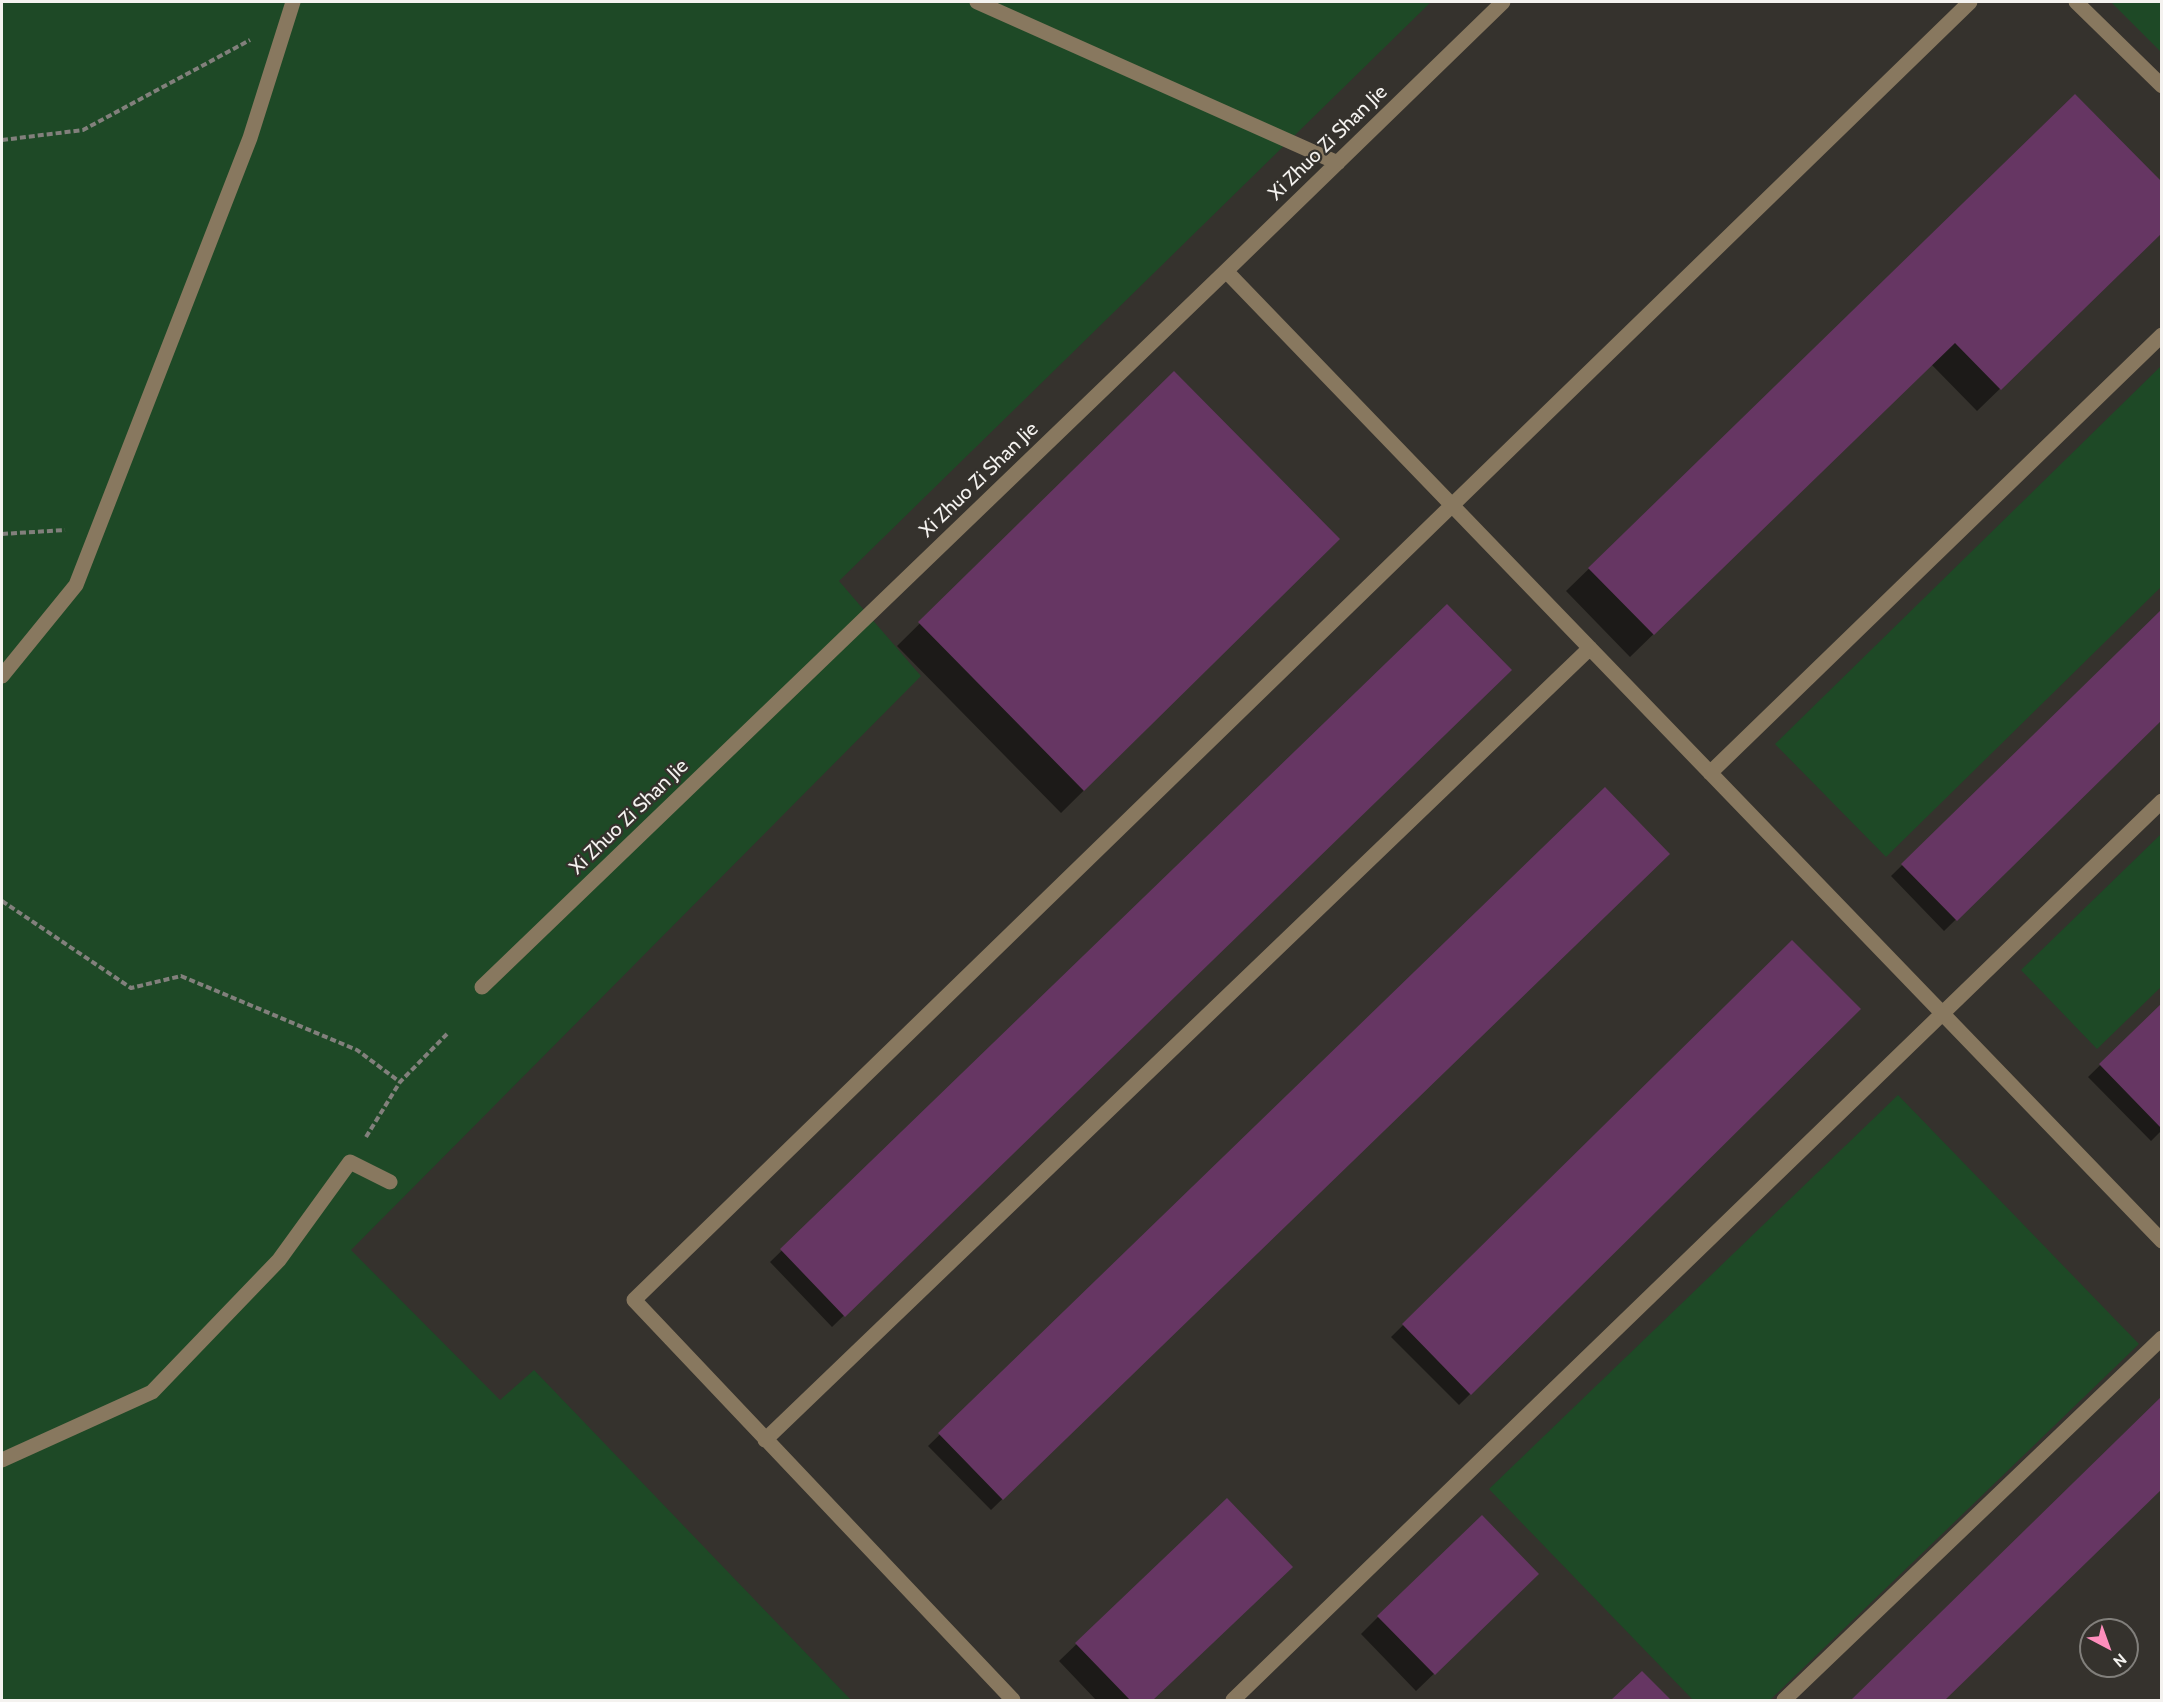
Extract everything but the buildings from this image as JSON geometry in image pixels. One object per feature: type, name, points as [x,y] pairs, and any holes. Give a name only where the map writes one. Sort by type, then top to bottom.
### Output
[{"type":"street","points":[[2,676],[76,585],[250,138],[293,2]]},
{"type":"street","points":[[977,2],[1338,163]]},
{"type":"street","name":"Xi Zhuo Zi Shan Jie","points":[[482,987],[1503,2]]},
{"type":"street","points":[[1013,1701],[634,1300],[1970,2]]},
{"type":"street","points":[[2076,2],[2162,86]]},
{"type":"street","points":[[1226,271],[1942,1013],[2159,1234]]},
{"type":"street","points":[[1710,773],[2162,335]]},
{"type":"street","points":[[765,1440],[1590,648]]},
{"type":"street","points":[[1233,1701],[2162,801]]},
{"type":"street","points":[[2,1460],[152,1392],[279,1260],[350,1162],[390,1182]]},
{"type":"street","points":[[1784,1701],[2162,1338]]},
{"type":"path","points":[[2,140],[83,130],[288,19]]},
{"type":"path","points":[[2,534],[99,528]]},
{"type":"path","points":[[2,901],[131,988],[181,976],[357,1050],[400,1082]]},
{"type":"path","points":[[350,1162],[400,1082],[447,1034]]},
{"type":"green space","points":[[2,2],[1431,2],[839,581],[921,676],[351,1250],[500,1400],[534,1370],[851,1700],[2,1700]]},
{"type":"green space","points":[[2111,2],[2161,2],[2161,52]]},
{"type":"green space","points":[[2161,366],[2161,587],[1886,857],[1775,744]]},
{"type":"green space","points":[[2161,834],[2161,987],[2097,1049],[2021,970]]},
{"type":"green space","points":[[1898,1095],[2139,1344],[1770,1700],[1693,1700],[1489,1489]]}]
